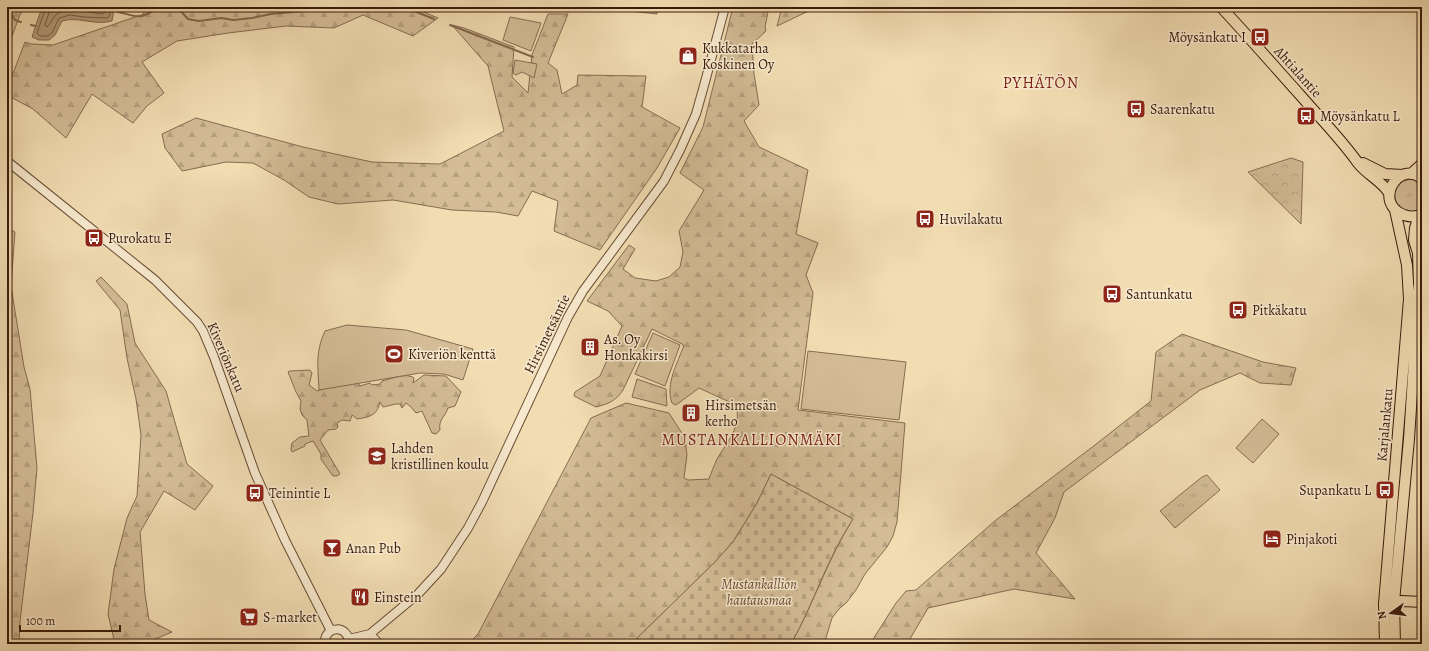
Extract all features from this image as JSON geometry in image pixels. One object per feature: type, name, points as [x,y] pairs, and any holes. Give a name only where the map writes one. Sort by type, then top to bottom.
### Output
[{"type":"main road","name":"Ahtialantie","points":[[1221,7],[1354,157],[1358,164],[1385,186],[1389,192]]},
{"type":"main road","name":"Ahtialantie","points":[[1354,157],[1385,174],[1407,174],[1419,176],[1422,179]]},
{"type":"main road","points":[[1389,192],[1394,182],[1422,164]]},
{"type":"main road","name":"Karjalankatu","points":[[1385,644],[1384,604],[1409,299],[1407,265],[1395,210],[1390,201],[1389,192]]},
{"type":"main road","points":[[1395,210],[1410,217],[1420,215]]},
{"type":"main road","name":"Karjalankatu","points":[[1395,644],[1394,602],[1415,360],[1419,284],[1418,253],[1414,240],[1415,228],[1420,215]]},
{"type":"main road","points":[[1384,604],[1394,602],[1422,602]]},
{"type":"street","name":"Hirsimetsäntie","points":[[349,642],[370,634],[418,594],[441,569],[468,528],[482,502],[568,316],[583,292],[664,182],[680,150],[696,114],[706,82],[725,7]]},
{"type":"street","name":"Kiveriönkatu","points":[[7,161],[155,280],[197,322],[203,330],[255,473],[285,540],[331,631]]},
{"type":"street","points":[[325,644],[326,636],[331,631],[339,630],[345,633],[349,642]]},
{"type":"street","points":[[370,634],[379,644]]},
{"type":"green space","points":[[7,7],[23,7],[7,49]]},
{"type":"green space","points":[[142,7],[412,7],[438,18],[413,36],[363,15],[334,28],[286,26],[177,41],[142,62],[164,93],[147,106],[133,123],[92,94],[66,138],[33,109],[7,95],[7,89],[25,42],[31,44],[53,45],[144,14]]},
{"type":"green space","points":[[630,7],[657,7],[657,14],[630,11]]},
{"type":"green space","points":[[733,7],[769,7],[765,27],[766,31],[752,44],[754,74],[759,105],[744,121],[759,147],[808,170],[796,234],[818,243],[806,275],[813,293],[798,410],[905,423],[897,522],[893,536],[887,547],[865,574],[856,590],[832,618],[824,644],[791,644],[807,613],[828,565],[853,519],[771,474],[757,503],[733,542],[714,563],[631,644],[468,644],[478,634],[591,418],[626,403],[669,413],[685,438],[687,455],[684,478],[688,480],[709,479],[717,459],[735,427],[737,420],[736,405],[699,388],[676,405],[672,403],[670,396],[671,381],[684,345],[652,329],[623,390],[618,397],[608,403],[596,407],[574,396],[575,392],[600,376],[622,326],[608,311],[587,301],[629,245],[635,249],[623,269],[635,278],[656,281],[669,277],[680,267],[683,252],[679,231],[704,190],[680,173],[703,127]]},
{"type":"green space","points":[[782,7],[817,7],[777,26]]},
{"type":"green space","points":[[548,14],[568,14],[548,63],[557,70],[562,94],[577,85],[578,75],[646,76],[642,107],[680,128],[657,168],[600,250],[554,231],[558,201],[532,191],[518,216],[496,212],[452,210],[393,200],[338,204],[309,197],[284,180],[253,163],[226,162],[182,171],[165,148],[162,134],[196,118],[303,147],[372,162],[440,164],[504,131],[488,66],[452,25],[514,47],[512,77],[528,93],[532,55]]},
{"type":"green space","points":[[510,17],[541,23],[531,51],[503,40]]},
{"type":"green space","points":[[515,60],[537,64],[534,78],[522,72],[516,75],[513,73]]},
{"type":"green space","points":[[1291,158],[1303,162],[1301,224],[1248,172]]},
{"type":"green space","points":[[1411,179],[1422,184],[1422,208],[1414,212],[1406,211],[1400,208],[1396,202],[1395,195],[1396,188],[1401,183]]},
{"type":"green space","points":[[7,228],[15,232],[11,286],[24,367],[30,389],[37,468],[20,621],[19,644],[7,644]]},
{"type":"green space","points":[[101,277],[127,304],[135,343],[166,391],[187,464],[213,486],[195,510],[164,491],[140,532],[145,594],[149,620],[172,632],[143,644],[115,644],[108,614],[114,569],[127,518],[137,496],[141,435],[120,310],[96,281]]},
{"type":"green space","name":"Kiveriön kenttä","points":[[347,325],[406,330],[473,349],[463,380],[444,374],[420,373],[319,390],[318,353],[325,331]]},
{"type":"green space","points":[[653,333],[680,345],[665,386],[635,374]]},
{"type":"green space","points":[[1182,334],[1263,362],[1296,368],[1291,385],[1260,383],[1240,373],[1200,390],[1064,492],[1055,518],[1036,553],[1075,599],[1014,589],[928,608],[907,644],[870,644],[896,603],[906,591],[916,590],[996,520],[1151,401],[1156,352]]},
{"type":"green space","points":[[808,351],[906,362],[899,420],[801,409]]},
{"type":"green space","points":[[310,370],[312,373],[309,385],[317,391],[338,384],[357,381],[360,386],[370,383],[372,385],[380,384],[382,381],[403,376],[411,376],[414,378],[413,383],[424,375],[446,376],[461,392],[455,406],[448,408],[441,421],[440,430],[436,434],[432,433],[422,411],[416,413],[406,403],[402,408],[400,404],[383,407],[380,402],[379,407],[372,415],[357,419],[352,415],[350,421],[342,420],[337,423],[338,427],[336,429],[328,430],[320,440],[340,474],[333,476],[321,459],[321,454],[313,441],[292,452],[291,449],[292,443],[300,437],[309,436],[307,420],[302,415],[300,409],[301,401],[288,372]]},
{"type":"green space","points":[[637,379],[666,389],[667,406],[632,397]]},
{"type":"green space","points":[[1262,419],[1279,434],[1253,463],[1236,448]]},
{"type":"green space","name":"Mustankallion hautausmaa","points":[[771,474],[853,519],[828,565],[807,613],[791,644],[631,644],[714,563],[733,542],[757,503]]},
{"type":"green space","points":[[1207,475],[1220,490],[1175,528],[1160,511],[1202,477]]},
{"type":"water","points":[[42,7],[110,7],[114,9],[112,21],[62,21],[55,35],[49,40],[39,40],[32,37]]},
{"type":"waterway","points":[[9,7],[14,19],[21,22]]},
{"type":"waterway","points":[[114,11],[132,16],[139,16],[163,7]]},
{"type":"waterway","points":[[175,7],[178,8],[188,19],[199,21],[221,18],[233,20],[271,14],[348,7]]},
{"type":"waterway","points":[[404,7],[434,19]]},
{"type":"waterway","points":[[31,25],[36,26]]},
{"type":"waterway","points":[[450,25],[533,57]]},
{"type":"place","name":"Möysänkatu I","points":[[1260,37]]},
{"type":"place","name":"Kukkatarha Koskinen Oy","points":[[688,56]]},
{"type":"place","name":"Saarenkatu","points":[[1136,109]]},
{"type":"place","name":"Möysänkatu L","points":[[1306,116]]},
{"type":"place","name":"Huvilakatu","points":[[925,219]]},
{"type":"place","name":"Purokatu E","points":[[94,238]]},
{"type":"place","name":"Santunkatu","points":[[1112,294]]},
{"type":"place","name":"Pitkäkatu","points":[[1238,310]]},
{"type":"place","name":"As. Oy Honkakirsi","points":[[590,347]]},
{"type":"place","name":"Kiveriön kenttä","points":[[394,354]]},
{"type":"place","name":"Hirsimetsän kerho","points":[[691,413]]},
{"type":"place","name":"Lahden kristillinen koulu","points":[[377,456]]},
{"type":"place","name":"Supankatu L","points":[[1385,490]]},
{"type":"place","name":"Teinintie L","points":[[255,493]]},
{"type":"place","name":"Pinjakoti","points":[[1272,539]]},
{"type":"place","name":"Anan Pub","points":[[332,548]]},
{"type":"place","name":"Einstein","points":[[360,597]]},
{"type":"place","name":"S-market","points":[[249,617]]},
{"type":"district","name":"PYHÄTÖN","points":[[1041,83]]},
{"type":"district","name":"MUSTANKALLIONMÄKI","points":[[752,440]]}]
